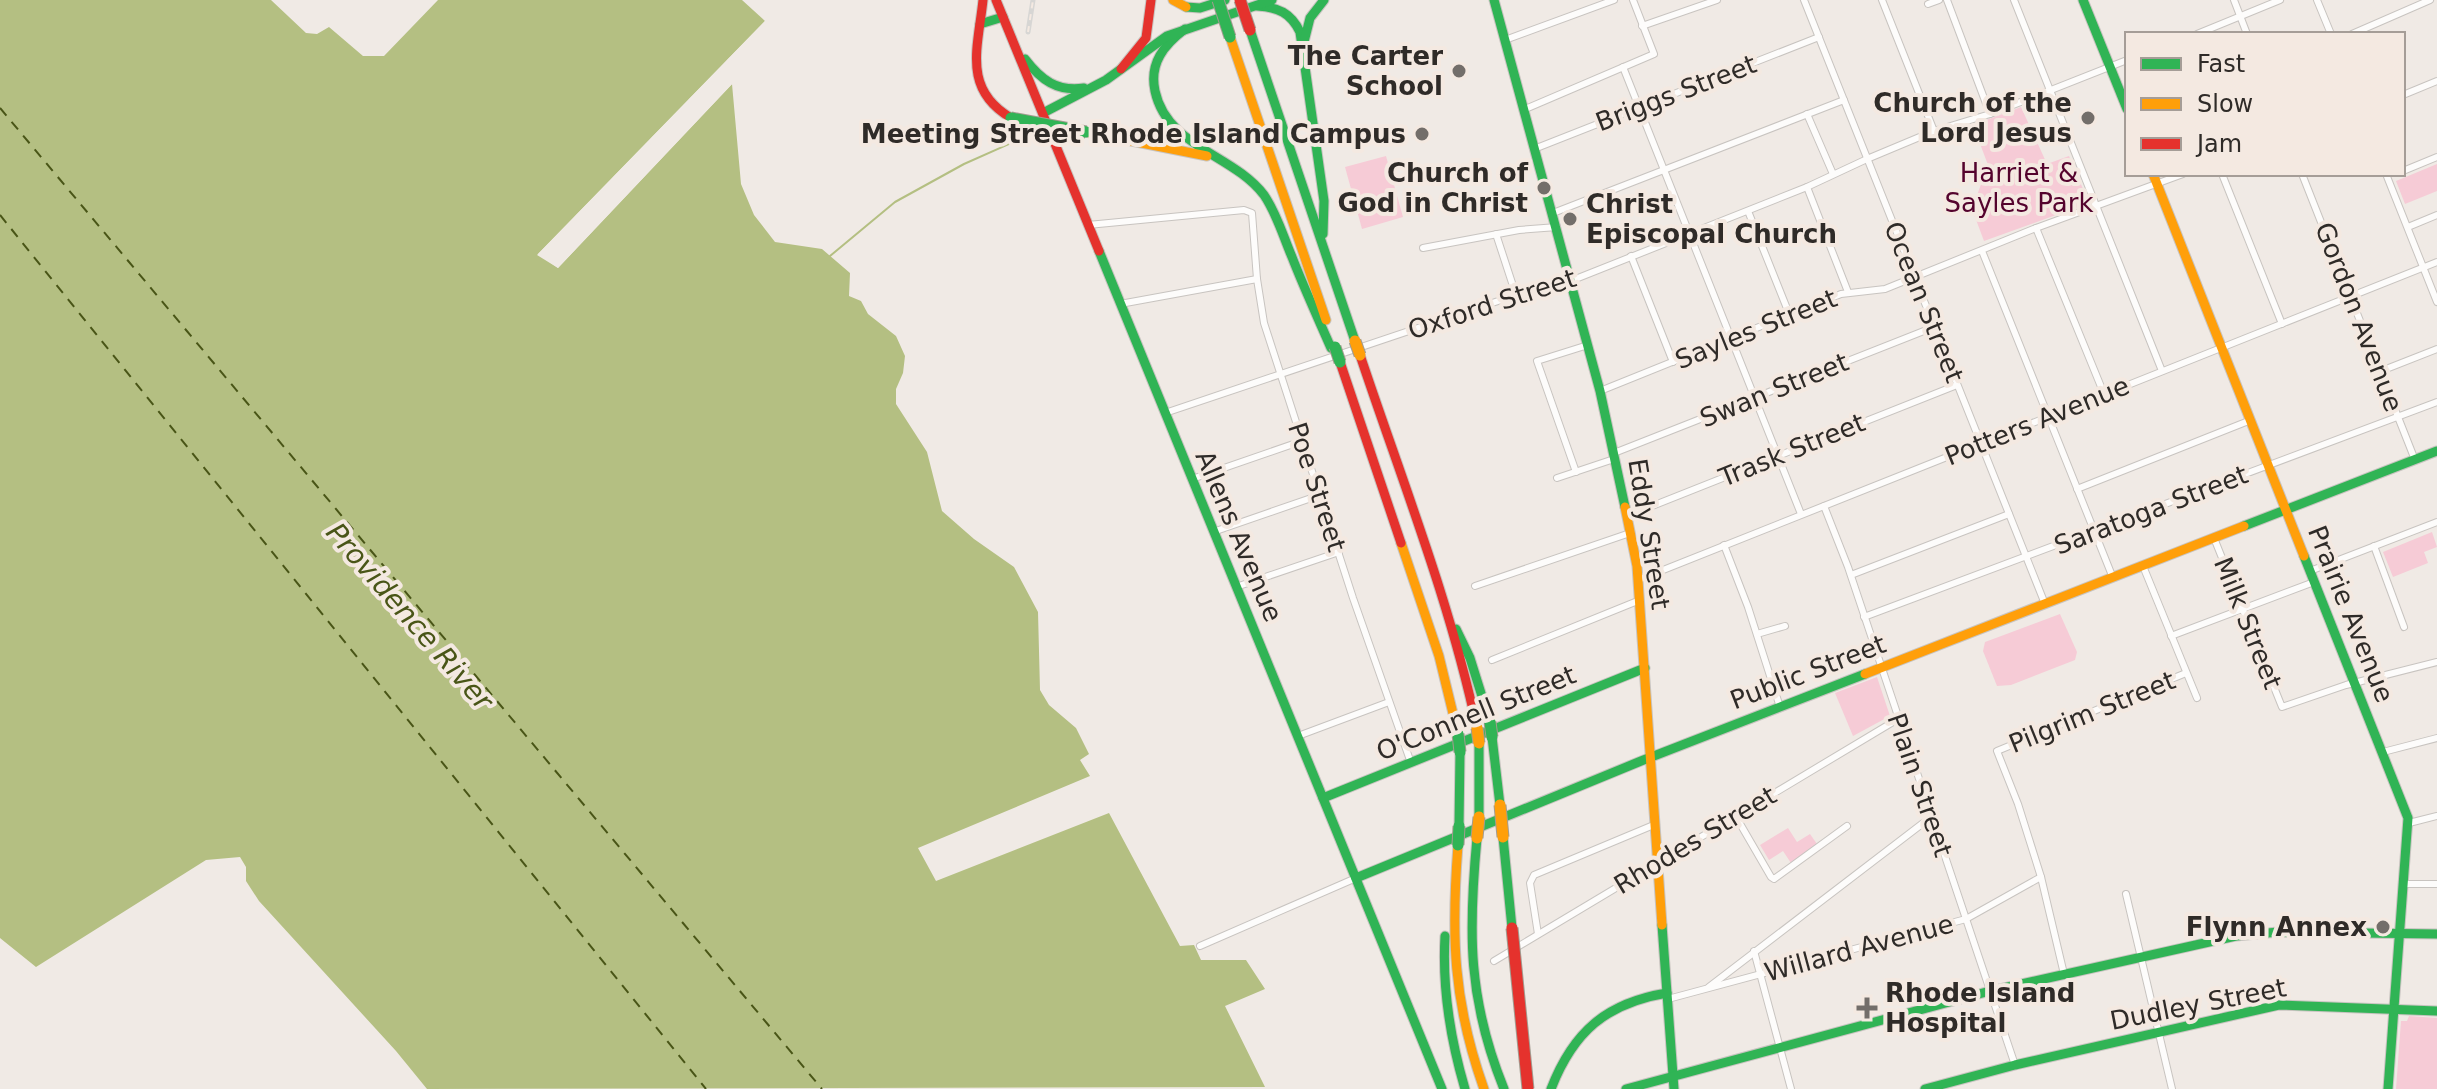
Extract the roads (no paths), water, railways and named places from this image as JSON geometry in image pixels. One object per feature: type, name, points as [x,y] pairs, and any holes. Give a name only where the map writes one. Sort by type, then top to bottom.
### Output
[{"type":"main road","points":[[983,0],[976,60],[979,85],[990,105],[1011,118],[1195,153],[1232,166]]},
{"type":"main road","name":"Allens Avenue","points":[[996,0],[1442,1089]]},
{"type":"main road","points":[[1121,69],[1146,38],[1151,0]]},
{"type":"main road","points":[[1173,0],[1186,7],[1200,8],[1225,0]]},
{"type":"main road","points":[[1218,0],[1439,656],[1458,734],[1458,845],[1445,943],[1444,982],[1451,1034],[1465,1089]]},
{"type":"main road","points":[[1240,0],[1467,681],[1479,743],[1479,817],[1470,905],[1471,967],[1481,1026],[1504,1089]]},
{"type":"main road","points":[[1043,113],[1098,85],[1161,39],[1272,0]]},
{"type":"main road","points":[[1304,58],[1308,25],[1324,0]]},
{"type":"main road","name":"Eddy Street","points":[[1494,0],[1600,391],[1638,580],[1673,1083]]},
{"type":"main road","points":[[2083,0],[2125,104]]},
{"type":"main road","points":[[1257,6],[1274,7],[1291,16],[1300,32],[1324,201],[1323,245]]},
{"type":"main road","points":[[980,24],[1003,17]]},
{"type":"main road","points":[[1185,29],[1166,43],[1156,57],[1153,80],[1157,99],[1172,125],[1185,137],[1232,166],[1256,187],[1269,205],[1333,347]]},
{"type":"main road","points":[[1015,48],[1041,78],[1056,88],[1074,90],[1098,85]]},
{"type":"main road","name":"Prairie Avenue","points":[[2155,179],[2409,823],[2388,1089]]},
{"type":"main road","name":"Public Street","points":[[1356,878],[1652,757],[2437,451]]},
{"type":"main road","points":[[1445,609],[1464,643],[1490,722],[1528,1089]]},
{"type":"main road","name":"O'Connell Street","points":[[1323,798],[1645,668]]},
{"type":"main road","points":[[1453,896],[1452,942],[1456,992],[1464,1029],[1484,1089]]},
{"type":"main road","points":[[1626,1089],[1673,1083],[1780,1048],[1990,991],[2252,933],[2437,934]]},
{"type":"main road","points":[[1551,1089],[1571,1048],[1598,1018],[1630,1000],[1668,996]]},
{"type":"main road","name":"Dudley Street","points":[[1925,1089],[2015,1065],[2279,1005],[2437,1011]]},
{"type":"street","points":[[1505,40],[1589,4],[1614,0]]},
{"type":"street","points":[[1523,110],[1654,54],[1633,0]]},
{"type":"street","points":[[1642,26],[1717,0]]},
{"type":"street","name":"Ocean Street","points":[[1804,0],[2045,604]]},
{"type":"street","points":[[1882,0],[1934,131]]},
{"type":"street","points":[[1928,4],[1939,0]]},
{"type":"street","points":[[1947,0],[1990,114]]},
{"type":"street","points":[[2014,0],[2162,371]]},
{"type":"street","points":[[2234,0],[2246,32]]},
{"type":"street","points":[[2202,32],[2280,0]]},
{"type":"street","points":[[2317,0],[2330,32]]},
{"type":"street","points":[[2357,32],[2430,0]]},
{"type":"street","name":"Briggs Street","points":[[1534,149],[1819,37]]},
{"type":"street","name":"Oxford Street","points":[[1165,413],[1571,279],[1807,187],[1934,131],[1990,114],[2125,61]]},
{"type":"street","points":[[1623,67],[1801,514]]},
{"type":"street","points":[[2405,94],[2437,81]]},
{"type":"street","points":[[1553,213],[1844,100]]},
{"type":"street","points":[[1807,114],[1833,174]]},
{"type":"street","points":[[2405,170],[2437,157]]},
{"type":"street","points":[[2223,176],[2282,324]]},
{"type":"street","name":"Gordon Avenue","points":[[2303,176],[2415,460]]},
{"type":"street","points":[[2387,176],[2437,302]]},
{"type":"street","name":"Sayles Street","points":[[1600,391],[1848,292],[1885,289],[1915,278],[2036,228],[2097,207],[2155,179]]},
{"type":"street","points":[[1807,187],[1848,292]]},
{"type":"street","name":"Poe Street","points":[[1088,225],[1244,210],[1252,215],[1262,318],[1411,763]]},
{"type":"street","points":[[1748,211],[1790,316]]},
{"type":"street","points":[[2408,227],[2437,215]]},
{"type":"street","points":[[1423,248],[1496,234],[1557,227]]},
{"type":"street","points":[[2036,228],[2104,394]]},
{"type":"street","points":[[1496,234],[1516,295]]},
{"type":"street","points":[[1982,251],[2113,578]]},
{"type":"street","points":[[1631,256],[1673,362]]},
{"type":"street","name":"Potters Avenue","points":[[1638,580],[2437,262]]},
{"type":"street","points":[[1120,304],[1257,279]]},
{"type":"street","name":"Swan Street","points":[[1557,478],[1934,327]]},
{"type":"street","points":[[1576,472],[1537,361],[1588,345]]},
{"type":"street","points":[[2381,371],[2437,349]]},
{"type":"street","name":"Trask Street","points":[[1627,516],[1957,385]]},
{"type":"street","name":"Saratoga Street","points":[[1864,617],[2437,402]]},
{"type":"street","points":[[2077,489],[2251,420]]},
{"type":"street","points":[[1191,479],[1302,441]]},
{"type":"street","points":[[1213,532],[1320,495]]},
{"type":"street","name":"Plain Street","points":[[1824,506],[1851,575],[2015,1065]]},
{"type":"street","points":[[1851,575],[2009,514]]},
{"type":"street","points":[[2171,636],[2242,609],[2374,546],[2437,522]]},
{"type":"street","points":[[1475,586],[1630,533]]},
{"type":"street","name":"Milk Street","points":[[2214,538],[2282,707],[2354,682]]},
{"type":"street","points":[[1724,545],[1780,707]]},
{"type":"street","points":[[2374,546],[2404,627]]},
{"type":"street","points":[[1236,587],[1339,552]]},
{"type":"street","points":[[2143,566],[2197,698]]},
{"type":"street","points":[[1492,660],[1640,600]]},
{"type":"street","points":[[1757,634],[1785,626]]},
{"type":"street","points":[[2354,682],[2437,662]]},
{"type":"street","name":"Pilgrim Street","points":[[2041,877],[1997,751],[2186,673]]},
{"type":"street","points":[[1298,736],[1389,702]]},
{"type":"street","name":"Rhodes Street","points":[[1494,961],[1898,719]]},
{"type":"street","points":[[2383,752],[2437,738]]},
{"type":"street","points":[[1735,815],[1774,879],[1847,826]]},
{"type":"street","points":[[2409,823],[2437,816]]},
{"type":"street","points":[[1706,989],[1931,817]]},
{"type":"street","points":[[1538,934],[1530,883],[1537,873],[1656,824]]},
{"type":"street","points":[[2041,877],[2064,974]]},
{"type":"street","name":"Willard Avenue","points":[[1668,996],[1706,989],[1966,919],[2041,877]]},
{"type":"street","name":"Public Street","points":[[1200,946],[1356,878]]},
{"type":"street","points":[[2403,884],[2437,884]]},
{"type":"street","points":[[2126,894],[2172,1089]]},
{"type":"street","points":[[1754,951],[1791,1089]]},
{"type":"water","name":"Providence River","points":[[0,0],[271,0],[306,33],[317,34],[329,27],[363,56],[384,56],[438,0],[742,0],[765,21],[538,254],[558,268],[732,84],[741,184],[754,215],[775,242],[822,249],[850,273],[849,296],[861,301],[868,314],[896,336],[905,356],[903,373],[896,389],[896,404],[927,452],[942,511],[974,539],[1014,567],[1038,612],[1040,690],[1049,705],[1076,728],[1089,754],[1080,760],[1090,776],[918,848],[936,881],[1109,813],[1180,946],[1194,945],[1201,960],[1246,960],[1265,989],[1225,1006],[1265,1087],[427,1089],[259,901],[246,881],[246,867],[240,857],[206,860],[36,967],[0,938]]},
{"type":"waterway","points":[[830,256],[895,202],[964,164],[1027,136]]},
{"type":"railway","points":[[1028,32],[1033,0]]},
{"type":"place","name":"The Carter School","points":[[1459,71]]},
{"type":"place","name":"Church of the Lord Jesus","points":[[2088,118]]},
{"type":"place","name":"Meeting Street Rhode Island Campus","points":[[1422,134]]},
{"type":"place","name":"Church of God in Christ","points":[[1544,188]]},
{"type":"place","name":"Christ Episcopal Church","points":[[1570,219]]},
{"type":"place","name":"Flynn Annex","points":[[2383,927]]},
{"type":"place","name":"Rhode Island Hospital","points":[[1867,1008]]},
{"type":"park label","name":"Harriet & Sayles Park","points":[[2019,188]]}]
